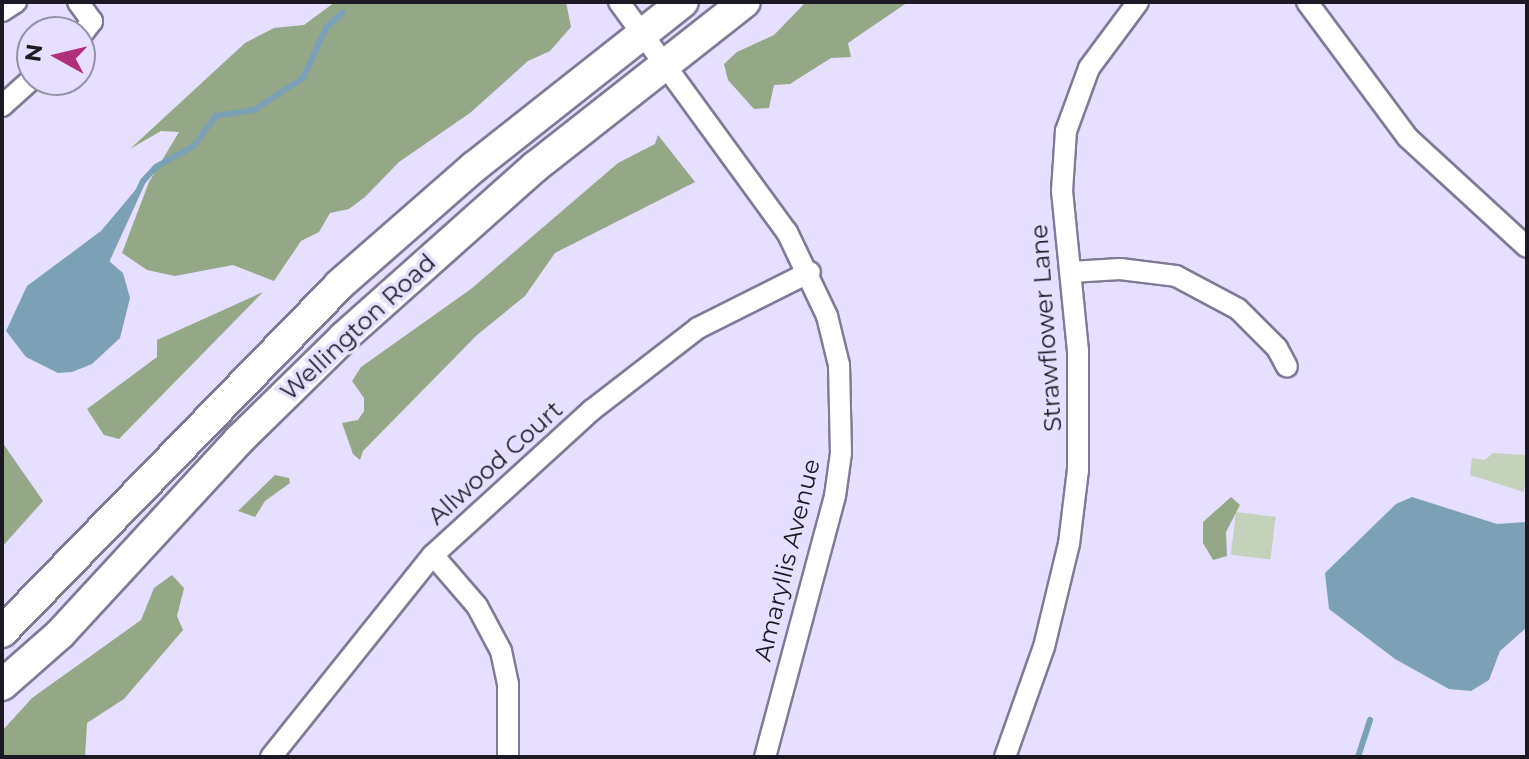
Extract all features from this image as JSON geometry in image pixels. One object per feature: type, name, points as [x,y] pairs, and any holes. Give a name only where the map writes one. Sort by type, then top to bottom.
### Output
[{"type":"main road","name":"Wellington Road","points":[[2,685],[60,634],[239,440],[344,337],[535,167],[652,47],[683,2]]},
{"type":"main road","name":"Wellington Road","points":[[2,632],[339,285],[474,167],[652,47],[745,2]]},
{"type":"street","points":[[2,11],[16,2]]},
{"type":"street","name":"Amaryllis Avenue","points":[[619,2],[755,184],[810,272],[839,365],[841,453],[835,496],[765,757]]},
{"type":"street","name":"Strawflower Lane","points":[[1005,757],[1044,647],[1071,528],[1081,403],[1062,171],[1068,120],[1089,68],[1138,2]]},
{"type":"street","points":[[1307,2],[1408,138],[1527,247]]},
{"type":"street","points":[[1071,272],[1142,270],[1176,276],[1238,309],[1277,348],[1287,367]]},
{"type":"street","name":"Allwood Court","points":[[271,757],[433,555],[634,374],[730,308],[810,272]]},
{"type":"street","points":[[433,555],[477,606],[501,651],[508,684],[508,757]]},
{"type":"green space","points":[[335,2],[566,2],[571,27],[550,51],[528,61],[470,113],[399,162],[365,197],[349,209],[330,213],[319,232],[301,241],[274,281],[233,265],[175,276],[147,270],[122,253],[149,182],[179,132],[161,131],[130,149],[245,43],[274,28],[304,25]]},
{"type":"green space","points":[[806,2],[908,2],[848,43],[851,57],[831,58],[790,84],[774,85],[769,108],[754,109],[728,80],[724,64],[737,52],[774,35]]},
{"type":"green space","points":[[658,135],[695,182],[555,253],[525,296],[477,335],[363,451],[360,460],[353,454],[342,423],[358,420],[364,411],[364,398],[352,381],[361,367],[471,289],[618,163],[655,144]]},
{"type":"green space","points":[[263,292],[119,439],[104,435],[87,409],[157,357],[157,340]]},
{"type":"green space","points":[[2,442],[43,501],[2,547]]},
{"type":"green space","points":[[1493,453],[1527,455],[1524,492],[1470,475],[1472,458],[1485,460]]},
{"type":"green space","points":[[275,475],[289,478],[290,483],[265,501],[255,517],[238,511]]},
{"type":"green space","points":[[1231,497],[1240,505],[1226,532],[1227,556],[1213,560],[1203,543],[1203,522]]},
{"type":"green space","points":[[1236,512],[1276,517],[1270,560],[1231,555]]},
{"type":"green space","points":[[172,575],[184,588],[177,616],[183,630],[124,699],[87,723],[85,757],[2,757],[2,731],[32,698],[141,620],[154,588]]},
{"type":"water","points":[[143,181],[108,260],[123,273],[130,298],[120,338],[92,364],[72,372],[58,373],[26,357],[6,331],[27,286],[101,231]]},
{"type":"water","points":[[1412,497],[1497,524],[1527,522],[1527,627],[1500,651],[1489,680],[1471,691],[1449,689],[1395,659],[1329,609],[1325,573],[1396,504]]},
{"type":"waterway","points":[[105,264],[143,181],[156,167],[194,146],[216,116],[254,110],[303,78],[326,28],[343,12]]},
{"type":"waterway","points":[[1358,757],[1370,720]]}]
